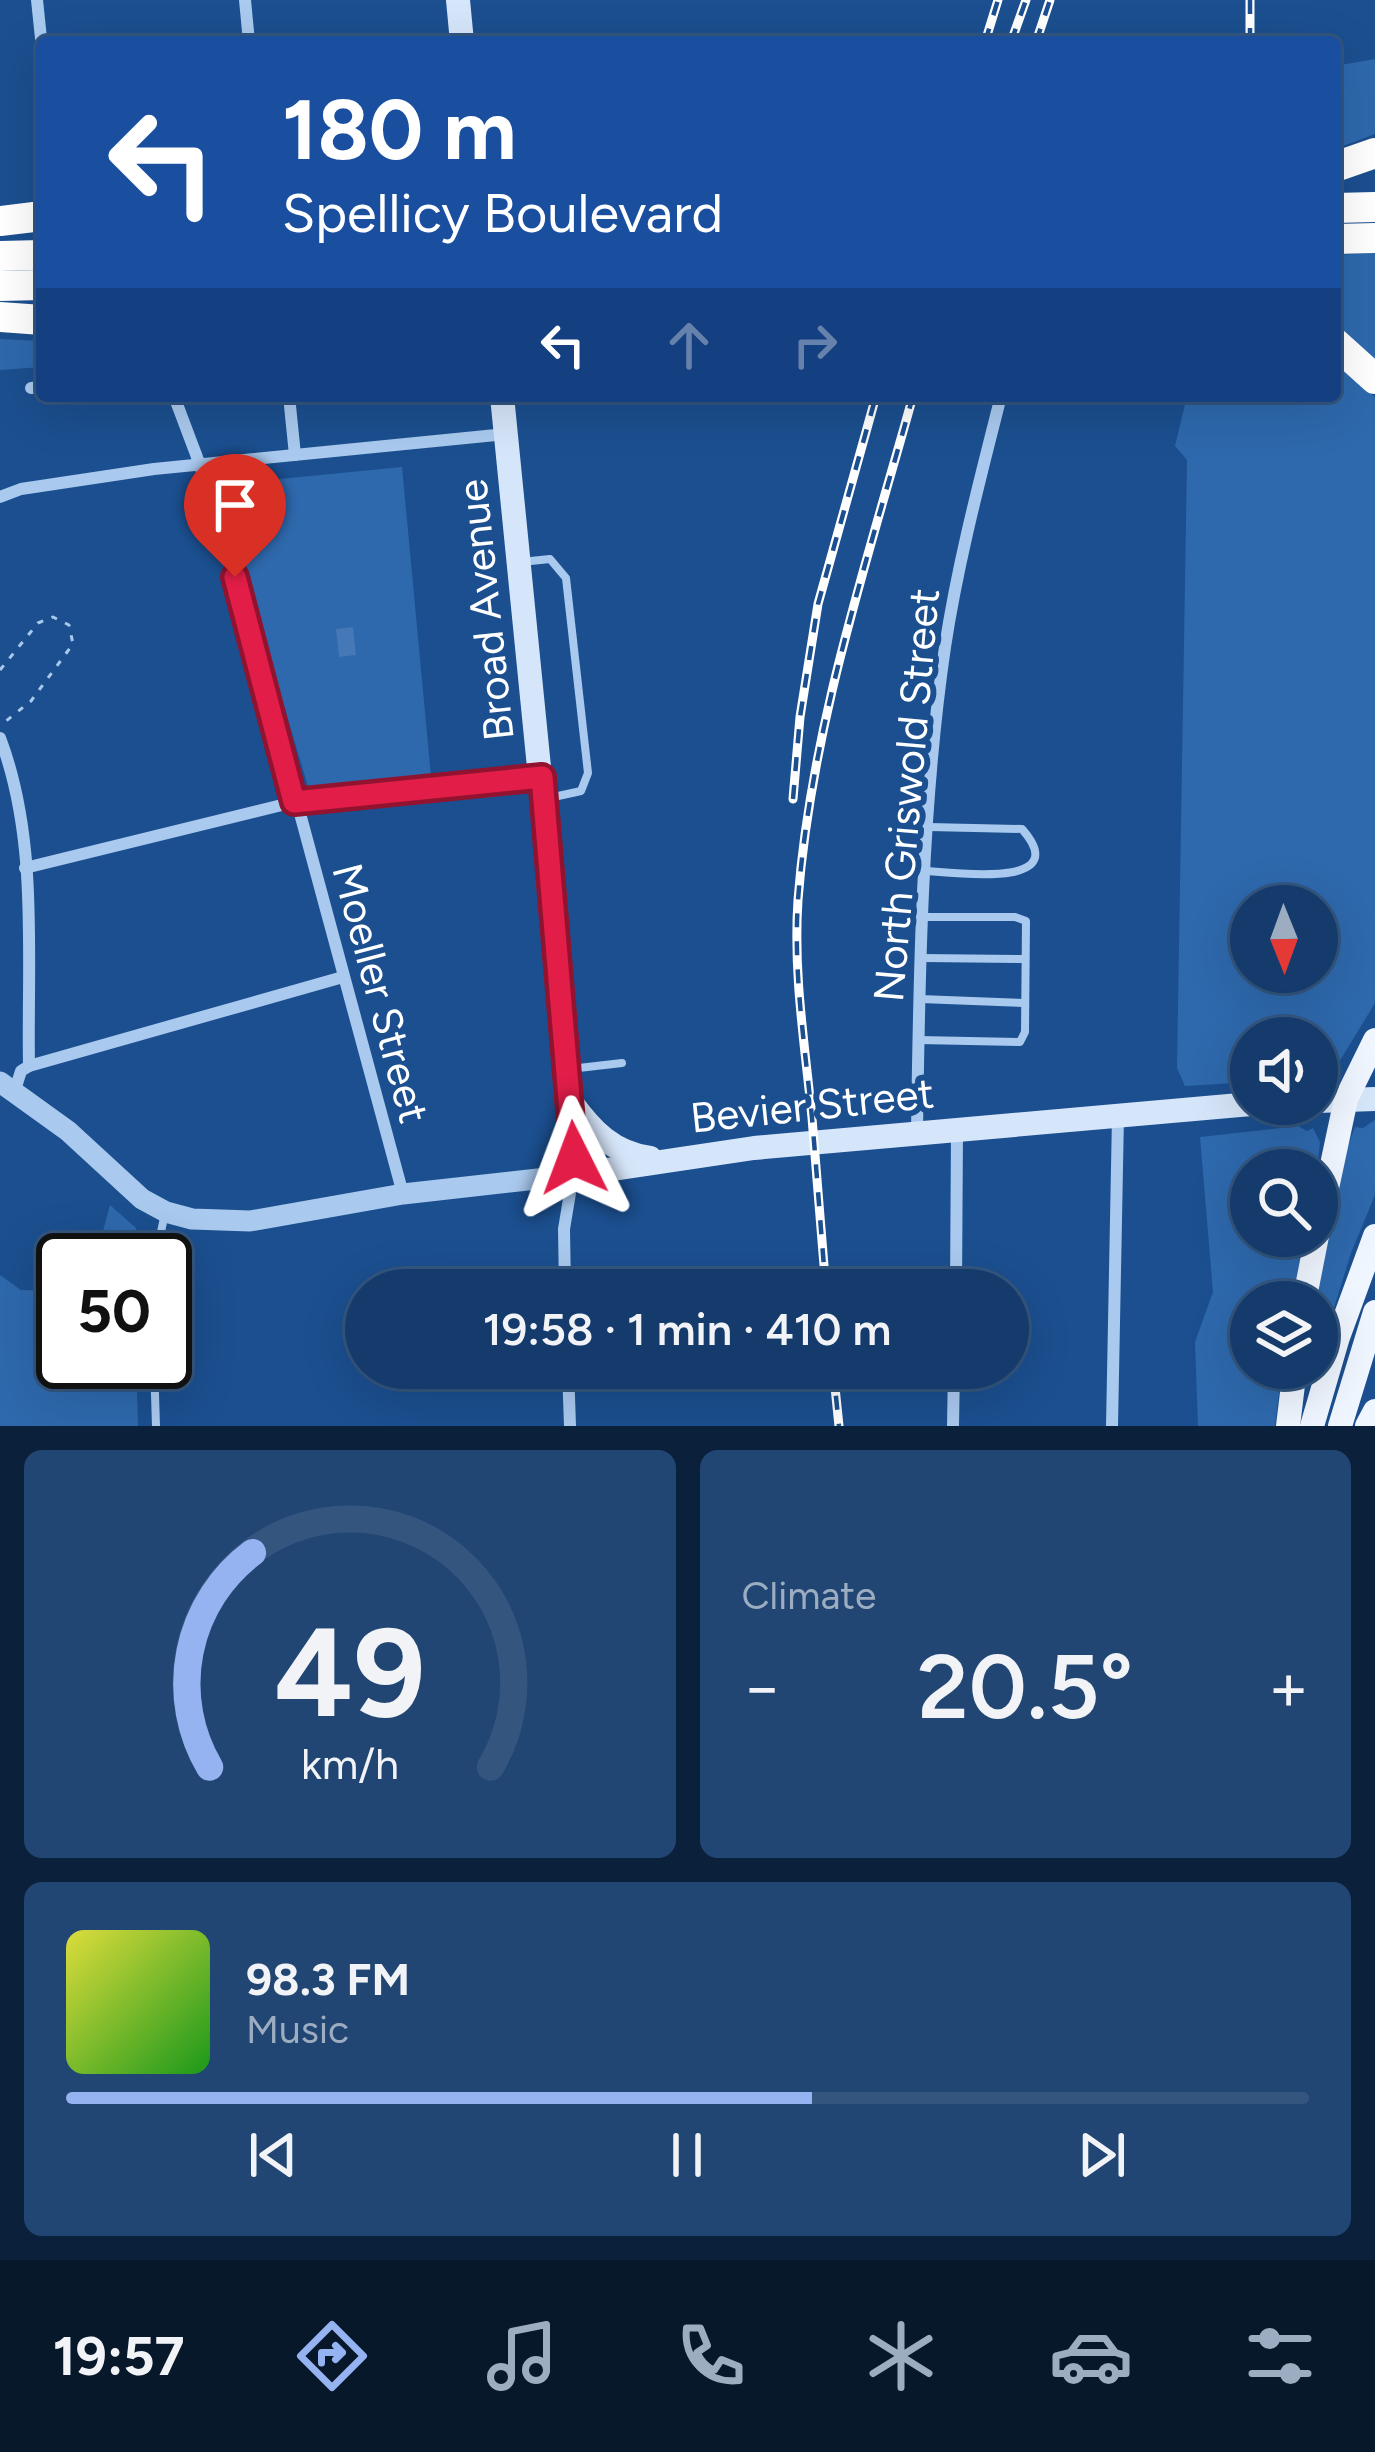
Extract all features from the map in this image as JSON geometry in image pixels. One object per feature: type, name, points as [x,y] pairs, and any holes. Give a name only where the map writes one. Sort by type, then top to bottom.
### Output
[{"type":"highway","points":[[1341,165],[1375,153]]},
{"type":"highway","points":[[1341,208],[1375,207]]},
{"type":"highway","points":[[0,220],[36,217]]},
{"type":"highway","points":[[1341,239],[1375,238]]},
{"type":"highway","points":[[0,256],[36,255]]},
{"type":"highway","points":[[0,286],[36,285]]},
{"type":"highway","points":[[0,317],[36,320]]},
{"type":"highway","points":[[1341,348],[1375,379]]},
{"type":"main road","points":[[458,0],[462,36]]},
{"type":"main road","name":"Broad Avenue","points":[[503,402],[543,788],[571,1102],[573,1175]]},
{"type":"main road","points":[[1336,1149],[1346,1100],[1375,1040]]},
{"type":"main road","points":[[1338,1100],[1375,1099]]},
{"type":"main road","points":[[571,1102],[610,1144],[640,1156],[677,1158]]},
{"type":"main road","name":"Bevier Street","points":[[573,1175],[677,1158],[1230,1106]]},
{"type":"main road","points":[[1312,1426],[1338,1336],[1375,1236]]},
{"type":"main road","points":[[1340,1426],[1375,1312]]},
{"type":"main road","points":[[1288,1426],[1292,1389]]},
{"type":"main road","points":[[1367,1426],[1375,1411]]},
{"type":"street","points":[[37,0],[41,36]]},
{"type":"street","points":[[244,0],[248,36]]},
{"type":"street","name":"Moeller Street","points":[[176,402],[246,614],[403,1195]]},
{"type":"street","points":[[290,402],[295,455]]},
{"type":"street","name":"North Griswold Street","points":[[917,1133],[929,826],[950,617],[999,402]]},
{"type":"street","points":[[0,497],[21,489],[200,465],[506,434]]},
{"type":"street","points":[[0,738],[16,788],[25,868],[29,1066]]},
{"type":"street","points":[[25,868],[294,802],[543,788]]},
{"type":"street","points":[[7,1086],[29,1066],[343,977]]},
{"type":"street","name":"Bevier Street","points":[[7,1086],[68,1131],[127,1187],[166,1212],[218,1223],[573,1175]]},
{"type":"street","points":[[1112,1426],[1118,1115]]},
{"type":"street","points":[[956,1269],[957,1129]]},
{"type":"street","points":[[565,1269],[564,1229],[573,1175]]},
{"type":"street","points":[[569,1389],[570,1426]]},
{"type":"street","points":[[953,1426],[954,1389]]},
{"type":"lane","points":[[519,562],[550,559],[566,578],[588,773],[581,791],[543,788]]},
{"type":"lane","points":[[927,871],[1012,875],[1027,869],[1035,855],[1033,842],[1022,829],[929,826]]},
{"type":"lane","points":[[918,1040],[1020,1042],[1025,1032],[1026,921],[925,916]]},
{"type":"lane","points":[[922,958],[1025,959]]},
{"type":"lane","points":[[920,999],[1025,1003]]},
{"type":"lane","points":[[568,1070],[622,1063]]},
{"type":"lane","points":[[161,1233],[166,1212]]},
{"type":"lane","points":[[155,1389],[156,1426]]},
{"type":"path","points":[[0,670],[38,623],[52,617],[69,625],[73,644],[31,700],[0,726]]},
{"type":"shaded area","points":[[1375,59],[1375,134],[1341,147],[1341,65]]},
{"type":"shaded area","points":[[1375,253],[1375,359],[1341,329],[1341,255]]},
{"type":"shaded area","points":[[0,339],[36,341],[36,367],[0,370]]},
{"type":"shaded area","points":[[1341,366],[1375,397],[1375,1003],[1338,1064],[1338,1017],[1230,1017],[1230,1083],[1185,1086],[1177,1068],[1187,460],[1175,446],[1186,402],[1341,402]]},
{"type":"shaded area","points":[[402,467],[432,787],[312,800],[218,485]]},
{"type":"shaded area","points":[[1375,1120],[1375,1195],[1338,1295],[1338,1281],[1319,1281],[1323,1257],[1338,1257],[1340,1167],[1355,1127]]},
{"type":"shaded area","points":[[1298,1126],[1307,1131],[1313,1128],[1320,1142],[1319,1149],[1230,1149],[1230,1257],[1301,1257],[1296,1281],[1230,1281],[1230,1389],[1279,1389],[1275,1426],[1198,1426],[1195,1342],[1213,1292],[1200,1137]]},
{"type":"shaded area","points":[[110,1205],[136,1228],[136,1233],[102,1233]]},
{"type":"shaded area","points":[[0,1275],[21,1290],[36,1290],[36,1389],[137,1389],[138,1426],[0,1426]]},
{"type":"building","points":[[353,627],[356,655],[339,657],[336,629]]},
{"type":"railway","points":[[987,36],[998,0]]},
{"type":"railway","points":[[1013,36],[1026,0]]},
{"type":"railway","points":[[1038,36],[1050,0]]},
{"type":"railway","points":[[1250,0],[1250,36]]},
{"type":"railway","points":[[793,799],[818,604],[874,402]]},
{"type":"railway","points":[[824,1269],[798,982],[798,900],[828,709],[911,402]]},
{"type":"railway","points":[[835,1389],[839,1426]]},
{"type":"route","points":[[235,577],[294,802],[542,777],[574,1158]]}]
